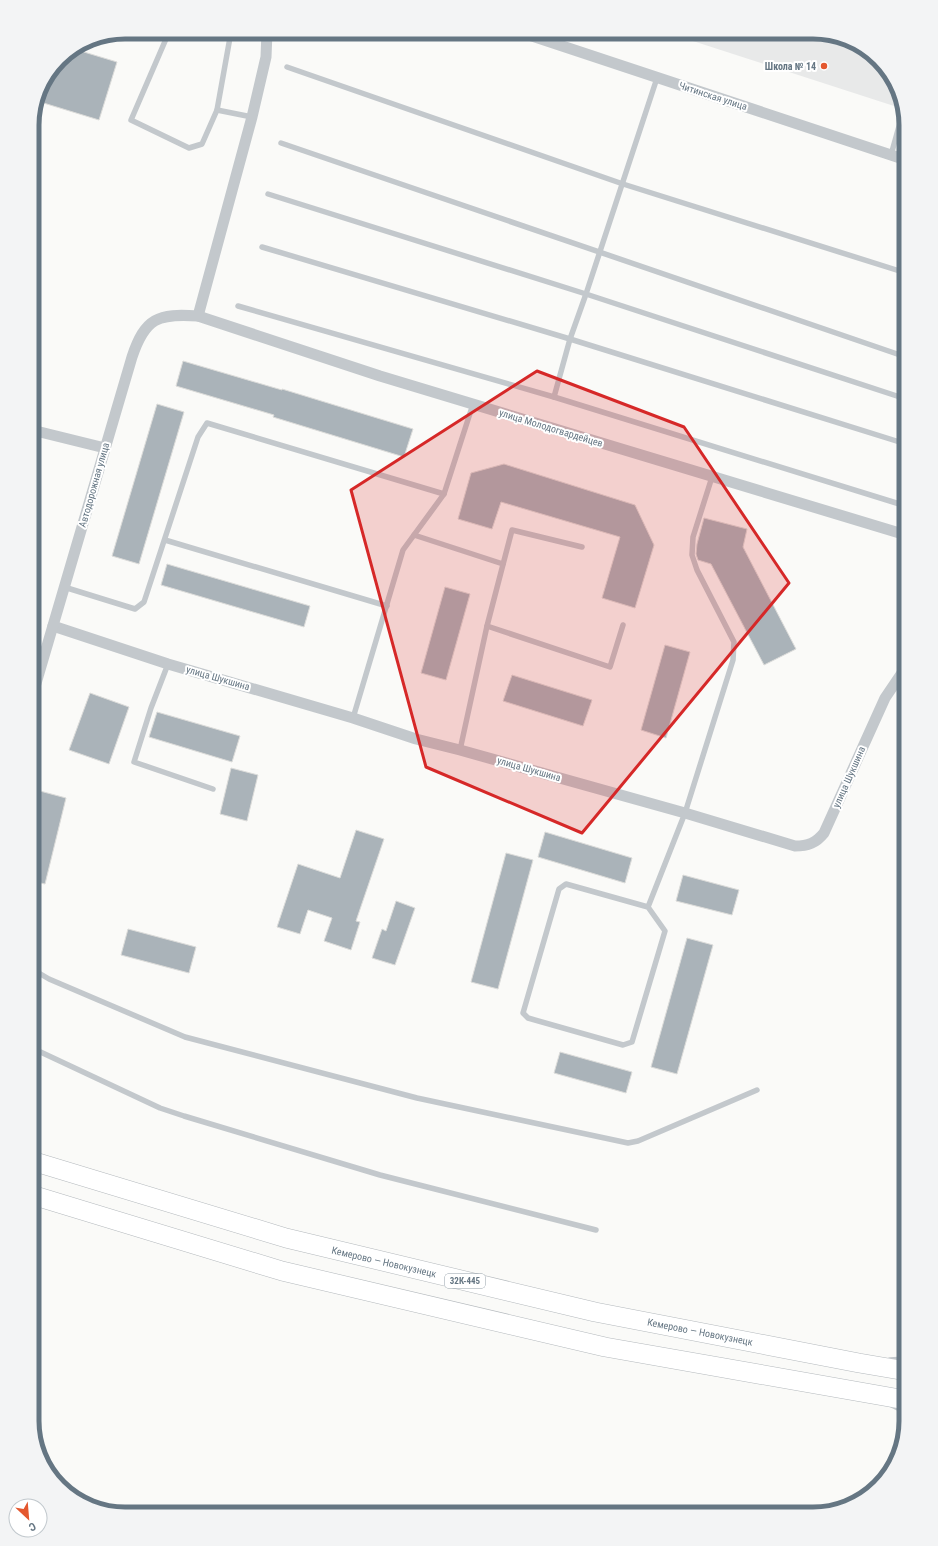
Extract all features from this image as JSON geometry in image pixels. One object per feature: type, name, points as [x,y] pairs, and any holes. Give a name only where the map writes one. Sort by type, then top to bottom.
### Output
[{"type":"highway","name":"Кемерово — Новокузнецк","points":[[39,1163],[286,1238],[595,1312],[899,1370]]},
{"type":"highway","points":[[39,1197],[282,1271],[605,1347],[899,1399]]},
{"type":"street","points":[[198,316],[252,116],[266,57],[267,39]]},
{"type":"street","name":"Читинская улица","points":[[541,39],[899,158]]},
{"type":"street","name":"Автодорожная улица","points":[[39,673],[139,337],[144,329],[163,317],[176,315],[198,316]]},
{"type":"street","name":"улица Молодогвардейцев","points":[[198,316],[473,404],[899,533]]},
{"type":"street","points":[[39,432],[105,448]]},
{"type":"street","name":"улица Шукшина","points":[[53,626],[168,664],[353,718],[416,739],[685,813],[795,846],[805,846],[818,841],[824,833],[885,698],[899,677]]},
{"type":"lane","points":[[165,39],[131,120],[189,148],[202,144],[217,110],[230,39]]},
{"type":"lane","points":[[287,67],[623,184],[899,271]]},
{"type":"lane","points":[[554,398],[570,339],[623,184],[657,78]]},
{"type":"lane","points":[[217,110],[252,116]]},
{"type":"lane","points":[[891,155],[899,126]]},
{"type":"lane","points":[[281,143],[899,355]]},
{"type":"lane","points":[[268,194],[586,294],[899,397]]},
{"type":"lane","points":[[262,248],[570,339],[899,442]]},
{"type":"lane","points":[[238,306],[554,398],[899,504]]},
{"type":"lane","points":[[353,718],[403,550],[444,494],[473,404]]},
{"type":"lane","points":[[64,587],[135,609],[144,602],[198,437],[206,422],[444,494]]},
{"type":"lane","points":[[648,907],[685,813],[733,660],[734,642],[697,570],[692,555],[693,537],[712,477]]},
{"type":"lane","points":[[460,750],[487,626],[512,530],[582,548]]},
{"type":"lane","points":[[414,535],[503,564]]},
{"type":"lane","points":[[165,540],[386,606]]},
{"type":"lane","points":[[487,626],[610,667],[623,625]]},
{"type":"lane","points":[[168,664],[151,708],[134,762],[213,789]]},
{"type":"lane","points":[[566,884],[648,907],[666,931],[632,1042],[623,1045],[528,1018],[523,1012],[559,889],[566,884]]},
{"type":"lane","points":[[39,973],[49,979],[185,1037],[417,1098],[628,1143],[638,1141],[757,1090]]},
{"type":"lane","points":[[39,1051],[160,1108],[184,1116],[380,1175],[596,1230]]},
{"type":"lane","points":[[859,1363],[899,1360]]},
{"type":"lane","points":[[864,1393],[899,1409]]},
{"type":"highlighted area","points":[[537,371],[684,427],[789,583],[582,833],[426,767],[351,490]]},
{"type":"shaded area","name":"Школа № 14","points":[[687,39],[819,39],[841,44],[861,53],[878,68],[890,87],[895,102],[894,106]]},
{"type":"building","points":[[81,51],[117,62],[99,120],[42,103],[53,77],[68,60]]},
{"type":"building","points":[[183,361],[282,389],[413,429],[404,457],[273,417],[274,415],[176,386]]},
{"type":"building","points":[[157,404],[184,412],[139,564],[112,556]]},
{"type":"building","points":[[504,464],[635,505],[654,545],[635,608],[602,598],[620,537],[501,502],[492,529],[458,519],[471,473]]},
{"type":"building","points":[[704,518],[747,529],[743,547],[796,649],[764,665],[711,564],[698,560],[696,554],[697,544]]},
{"type":"building","points":[[167,564],[310,606],[304,627],[161,585]]},
{"type":"building","points":[[445,587],[470,594],[446,680],[421,673]]},
{"type":"building","points":[[665,645],[690,652],[666,738],[641,730]]},
{"type":"building","points":[[512,675],[592,700],[583,726],[503,701]]},
{"type":"building","points":[[90,693],[129,707],[109,764],[69,750]]},
{"type":"building","points":[[157,712],[240,736],[232,762],[149,737]]},
{"type":"building","points":[[231,768],[258,775],[247,821],[220,814]]},
{"type":"building","points":[[40,791],[66,798],[45,884],[39,883]]},
{"type":"building","points":[[356,830],[384,839],[356,921],[360,922],[351,950],[324,941],[332,918],[308,910],[300,934],[277,927],[298,864],[340,878]]},
{"type":"building","points":[[545,832],[632,858],[625,883],[538,857]]},
{"type":"building","points":[[506,853],[533,860],[498,989],[471,982]]},
{"type":"building","points":[[683,875],[739,890],[732,915],[676,901]]},
{"type":"building","points":[[396,901],[415,908],[395,965],[372,958],[382,929],[386,931]]},
{"type":"building","points":[[128,929],[196,947],[189,973],[121,955]]},
{"type":"building","points":[[687,938],[713,945],[677,1074],[651,1067]]},
{"type":"building","points":[[560,1052],[632,1072],[626,1093],[554,1073]]},
{"type":"place","name":"Школа № 14","points":[[824,66]]}]
